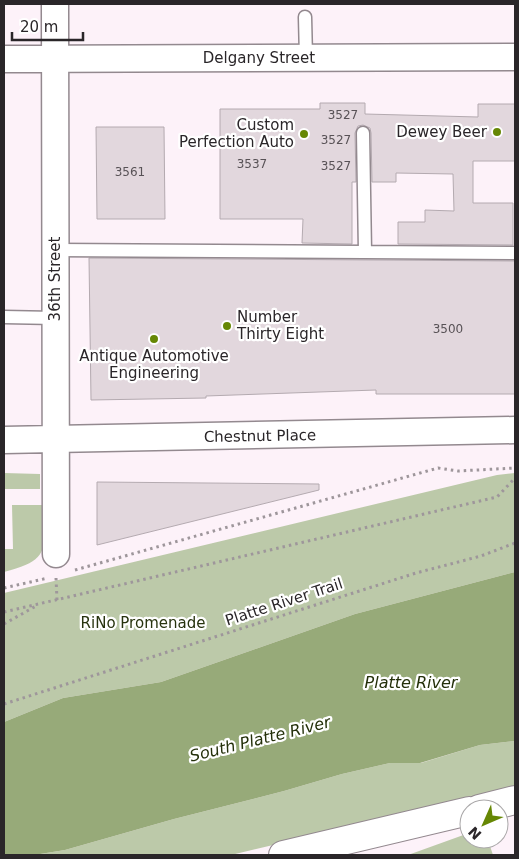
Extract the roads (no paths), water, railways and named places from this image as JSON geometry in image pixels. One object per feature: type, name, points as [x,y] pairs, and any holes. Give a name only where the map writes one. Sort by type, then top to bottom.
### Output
[{"type":"street","name":"36th Street","points":[[55,4],[55,440],[59,568]]},
{"type":"street","name":"Delgany Street","points":[[4,59],[515,57]]},
{"type":"street","name":"Chestnut Place","points":[[4,440],[515,430]]},
{"type":"street","points":[[283,855],[459,813]]},
{"type":"lane","points":[[305,17],[306,58]]},
{"type":"lane","points":[[363,133],[365,252]]},
{"type":"lane","points":[[55,250],[515,253]]},
{"type":"lane","points":[[4,317],[55,318]]},
{"type":"water","name":"Platte River","points":[[515,572],[515,741],[480,745],[420,763],[390,763],[342,774],[65,850],[34,855],[4,855],[4,722],[63,698],[161,682],[355,614]]},
{"type":"place","name":"Dewey Beer","points":[[497,132]]},
{"type":"place","name":"Custom Perfection Auto","points":[[304,134]]},
{"type":"place","name":"Number Thirty Eight","points":[[227,326]]},
{"type":"place","name":"Antique Automotive Engineering","points":[[154,339]]},
{"type":"park label","name":"RiNo Promenade","points":[[143,623]]},
{"type":"water label","name":"South Platte River","points":[[260,739]]}]
